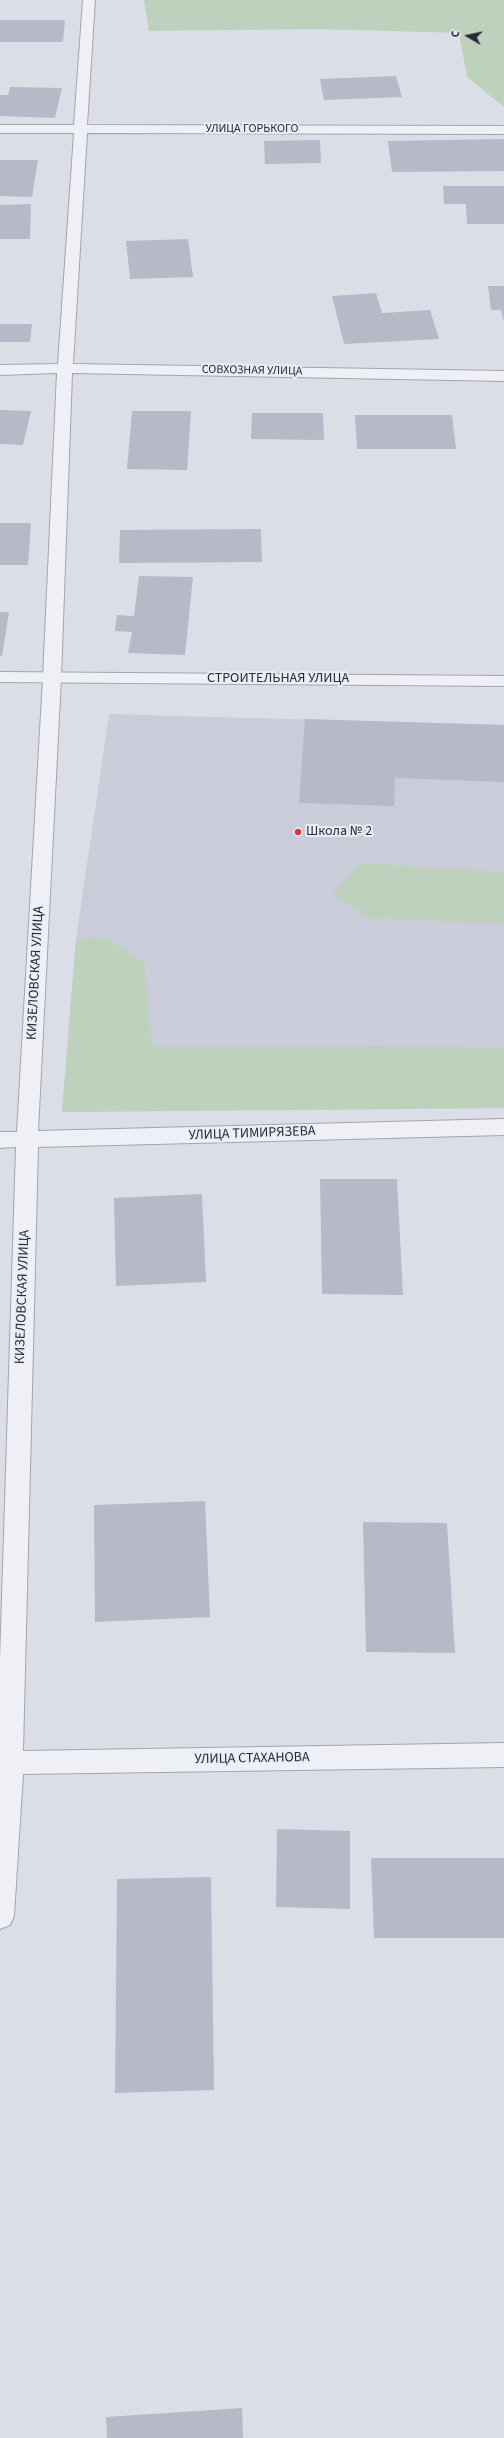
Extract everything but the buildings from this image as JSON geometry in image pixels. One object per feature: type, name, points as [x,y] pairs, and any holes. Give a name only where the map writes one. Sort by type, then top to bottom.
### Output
[{"type":"street","name":"КИЗЕЛОВСКАЯ УЛИЦА","points":[[0,1916],[28,1140],[52,678],[65,368],[82,129],[89,0]]},
{"type":"street","name":"УЛИЦА ГОРЬКОГО","points":[[0,129],[504,130]]},
{"type":"street","name":"СОВХОЗНАЯ УЛИЦА","points":[[0,370],[65,368],[504,376]]},
{"type":"street","name":"СТРОИТЕЛЬНАЯ УЛИЦА","points":[[0,678],[504,681]]},
{"type":"street","name":"УЛИЦА ТИМИРЯЗЕВА","points":[[0,1140],[504,1127]]},
{"type":"street","name":"УЛИЦА СТАХАНОВА","points":[[5,1763],[504,1755]]},
{"type":"shaded area","name":"Школа № 2","points":[[109,714],[504,725],[504,1108],[62,1112],[76,939]]},
{"type":"green space","points":[[144,0],[504,0],[504,107],[467,77],[459,33],[316,29],[149,31]]},
{"type":"green space","points":[[361,863],[504,872],[504,924],[369,918],[332,894]]},
{"type":"green space","points":[[103,937],[144,962],[152,1046],[504,1047],[504,1108],[62,1112],[76,939]]},
{"type":"place","name":"Школа № 2","points":[[298,832]]}]
